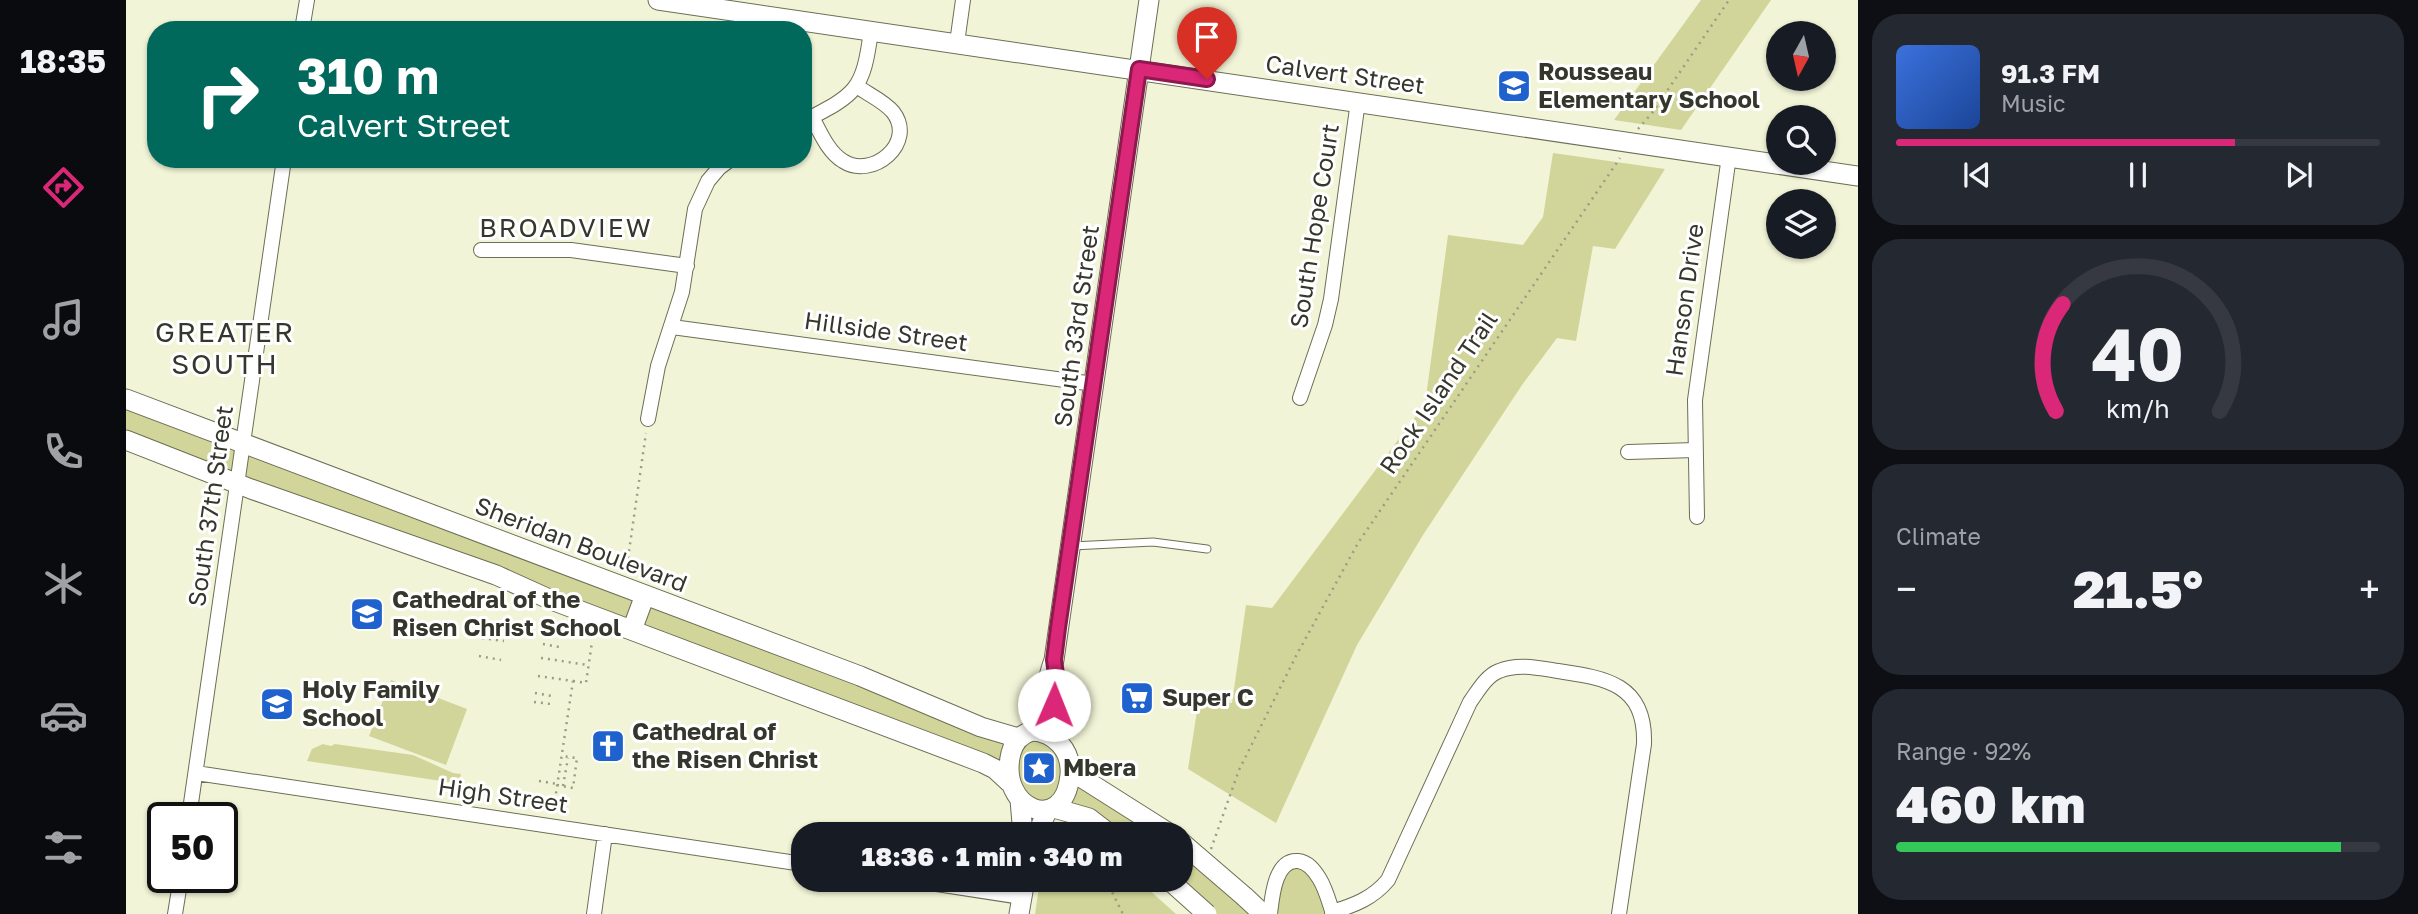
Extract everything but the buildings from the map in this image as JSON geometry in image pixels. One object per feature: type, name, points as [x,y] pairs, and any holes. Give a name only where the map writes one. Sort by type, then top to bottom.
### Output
[{"type":"main road","name":"Calvert Street","points":[[658,0],[735,5],[871,31],[1858,176]]},
{"type":"main road","name":"South 33rd Street","points":[[1025,734],[1040,713],[1046,680],[1054,660],[1149,0]]},
{"type":"main road","name":"Sheridan Boulevard","points":[[126,399],[860,676],[994,732],[1025,734]]},
{"type":"main road","points":[[126,440],[237,483],[496,575],[519,587],[983,763],[995,769],[1009,782],[1027,807],[1050,809],[1089,818],[1094,822]]},
{"type":"main road","points":[[632,630],[645,595]]},
{"type":"main road","name":"South 33rd Street","points":[[1054,660],[1057,682],[1054,726],[1058,740]]},
{"type":"main road","points":[[1009,782],[1012,748],[1025,734],[1049,734],[1058,740],[1070,763],[1082,778],[1151,822]]},
{"type":"main road","points":[[1044,822],[1069,784],[1070,763]]},
{"type":"main road","points":[[1020,800],[1022,822]]},
{"type":"main road","points":[[1193,852],[1263,914]]},
{"type":"main road","points":[[1182,892],[1207,914]]},
{"type":"street","points":[[304,21],[307,0]]},
{"type":"street","points":[[957,43],[963,0]]},
{"type":"street","points":[[812,118],[858,87],[865,68],[871,31]]},
{"type":"street","points":[[812,125],[841,161],[862,167],[882,161],[896,145],[899,137],[898,124],[893,112],[858,87]]},
{"type":"street","name":"South Hope Court","points":[[1300,398],[1331,299],[1358,102]]},
{"type":"street","name":"Hanson Drive","points":[[1697,517],[1695,400],[1698,365],[1729,156]]},
{"type":"street","name":"South 37th Street","points":[[191,802],[283,168]]},
{"type":"street","points":[[648,419],[657,366],[672,327],[687,266],[695,209],[701,192],[719,168]]},
{"type":"street","points":[[481,250],[571,250],[687,266]]},
{"type":"street","name":"Hillside Street","points":[[672,327],[1094,384]]},
{"type":"street","points":[[1628,452],[1695,450]]},
{"type":"street","points":[[1270,914],[1273,892],[1282,868],[1288,862],[1304,863],[1312,868],[1319,878],[1333,913],[1371,897],[1388,880],[1470,702],[1479,688],[1497,671],[1526,666],[1599,677],[1622,688],[1641,711],[1645,728],[1644,744],[1619,914]]},
{"type":"street","name":"High Street","points":[[196,773],[791,862]]},
{"type":"street","points":[[594,914],[606,834]]},
{"type":"street","points":[[175,914],[178,893]]},
{"type":"lane","points":[[1069,546],[1153,542],[1207,549]]},
{"type":"path","name":"Rock Island Trail","points":[[1219,829],[1237,775],[1296,656],[1358,543],[1640,126],[1652,113],[1729,0]]},
{"type":"path","points":[[628,559],[648,419]]},
{"type":"path","points":[[482,638],[504,641]]},
{"type":"path","points":[[538,676],[586,683],[592,642]]},
{"type":"path","points":[[542,644],[559,646]]},
{"type":"path","points":[[479,656],[501,660]]},
{"type":"path","points":[[541,658],[588,666]]},
{"type":"path","points":[[553,813],[573,681]]},
{"type":"path","points":[[535,693],[552,696]]},
{"type":"path","points":[[534,702],[551,704]]},
{"type":"path","points":[[540,781],[573,788],[577,758],[562,756]]},
{"type":"path","points":[[563,786],[568,757]]},
{"type":"path","points":[[565,773],[575,774]]},
{"type":"path","points":[[1112,892],[1123,914]]},
{"type":"green space","points":[[1701,0],[1771,0],[1681,130],[1614,120]]},
{"type":"green space","points":[[1553,153],[1665,169],[1615,249],[1593,246],[1576,341],[1557,338],[1522,385],[1423,535],[1357,645],[1276,823],[1188,769],[1199,698],[1232,703],[1246,605],[1272,608],[1425,404],[1448,235],[1523,245],[1543,217]]},
{"type":"green space","points":[[126,399],[981,727],[1032,731],[1070,763],[1154,822],[1076,822],[1047,811],[1009,782],[126,440]]},
{"type":"green space","points":[[391,680],[467,709],[446,765],[369,736]]},
{"type":"green space","points":[[323,744],[413,755],[461,774],[459,781],[455,783],[307,761],[312,749]]},
{"type":"green space","points":[[1193,853],[1263,914],[1207,914],[1190,892],[1193,892]]},
{"type":"green space","points":[[1304,863],[1333,914],[1270,914],[1282,868]]},
{"type":"green space","points":[[1038,892],[1151,892],[1176,914],[1035,914]]},
{"type":"place","name":"Rousseau Elementary School","points":[[1514,86]]},
{"type":"place","name":"Cathedral of the Risen Christ School","points":[[367,614]]},
{"type":"place","name":"Super C","points":[[1137,698]]},
{"type":"place","name":"Holy Family School","points":[[277,704]]},
{"type":"place","name":"Cathedral of the Risen Christ","points":[[608,746]]},
{"type":"place","name":"Mbera","points":[[1039,768]]},
{"type":"district","name":"BROADVIEW","points":[[566,228]]},
{"type":"district","name":"GREATER SOUTH","points":[[225,348]]},
{"type":"route","points":[[1054,705],[1057,682],[1054,660],[1058,628],[1139,69],[1207,79]]}]
